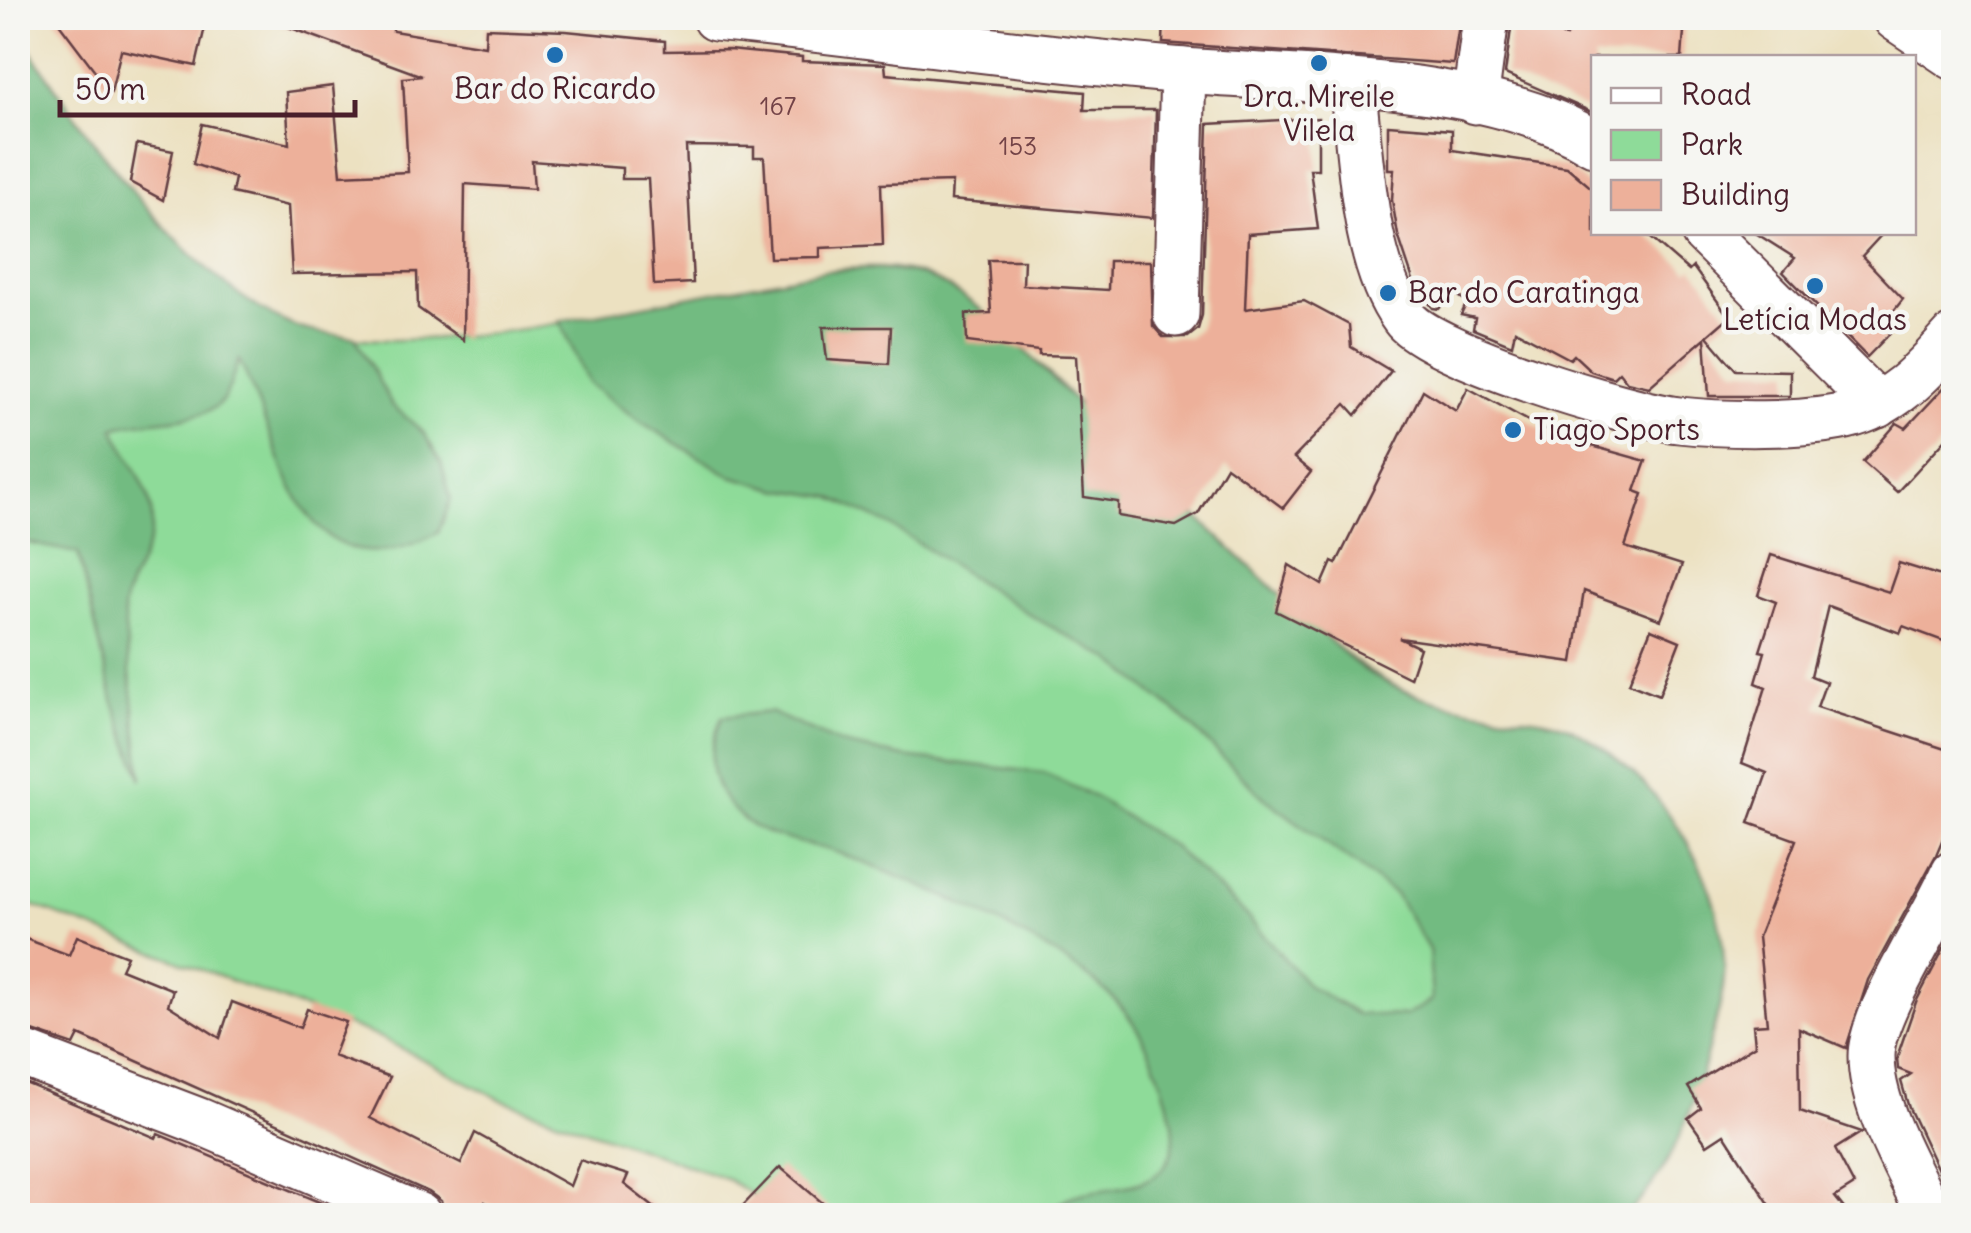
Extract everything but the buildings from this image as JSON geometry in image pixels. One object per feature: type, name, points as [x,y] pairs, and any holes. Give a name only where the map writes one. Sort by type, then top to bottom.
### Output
[{"type":"street","points":[[715,18],[1004,33],[1183,71],[1352,83],[1475,101],[1540,117],[1591,142]]},
{"type":"street","points":[[1475,101],[1486,18]]},
{"type":"street","points":[[1896,18],[1954,57]]},
{"type":"street","points":[[1176,314],[1183,71]]},
{"type":"street","points":[[1352,83],[1372,235],[1388,293],[1405,321],[1425,338],[1478,360],[1678,420],[1844,416],[1878,405],[1918,378],[1954,337]]},
{"type":"street","points":[[1707,235],[1878,405]]},
{"type":"street","points":[[1930,1216],[1880,1098],[1871,1056],[1878,1025],[1952,880]]},
{"type":"street","points":[[18,1052],[199,1121],[419,1216]]},
{"type":"green space","points":[[18,31],[71,110],[136,195],[210,271],[249,301],[287,323],[332,336],[387,340],[448,338],[512,330],[850,269],[913,272],[961,295],[1012,338],[1211,530],[1363,667],[1422,697],[1568,727],[1607,751],[1657,800],[1678,828],[1709,891],[1719,924],[1724,984],[1694,1098],[1655,1179],[1626,1215],[784,1215],[725,1178],[502,1100],[381,1038],[18,900]]},
{"type":"green space","points":[[18,31],[71,111],[135,195],[208,270],[247,300],[287,323],[355,337],[392,405],[423,432],[441,462],[451,500],[438,533],[391,550],[353,549],[325,533],[303,506],[285,472],[239,360],[226,394],[211,409],[114,428],[151,508],[150,537],[123,610],[142,780],[113,700],[78,553],[18,541]]},
{"type":"green space","points":[[870,269],[928,277],[974,304],[1363,669],[1398,688],[1435,701],[1564,725],[1603,748],[1656,797],[1678,826],[1710,891],[1719,925],[1724,973],[1716,1021],[1686,1121],[1655,1181],[1626,1216],[1043,1215],[1080,1194],[1146,1180],[1157,1174],[1171,1155],[1174,1135],[1168,1103],[1153,1060],[1134,1024],[1109,994],[1083,973],[1018,933],[841,854],[752,826],[722,795],[712,771],[713,745],[722,717],[770,712],[842,744],[904,757],[1044,773],[1095,797],[1172,846],[1242,911],[1309,986],[1357,1014],[1405,1016],[1432,1000],[1429,950],[1395,894],[1263,797],[1181,716],[1110,659],[1035,618],[888,524],[831,497],[777,489],[731,476],[641,422],[588,383],[560,321],[824,271]]},
{"type":"place","name":"Bar do Ricardo","points":[[555,55]]},
{"type":"place","name":"Dra. Mireile Vilela","points":[[1319,63]]},
{"type":"place","name":"Letícia Modas","points":[[1815,286]]},
{"type":"place","name":"Bar do Caratinga","points":[[1388,293]]},
{"type":"place","name":"Tiago Sports","points":[[1513,430]]}]
